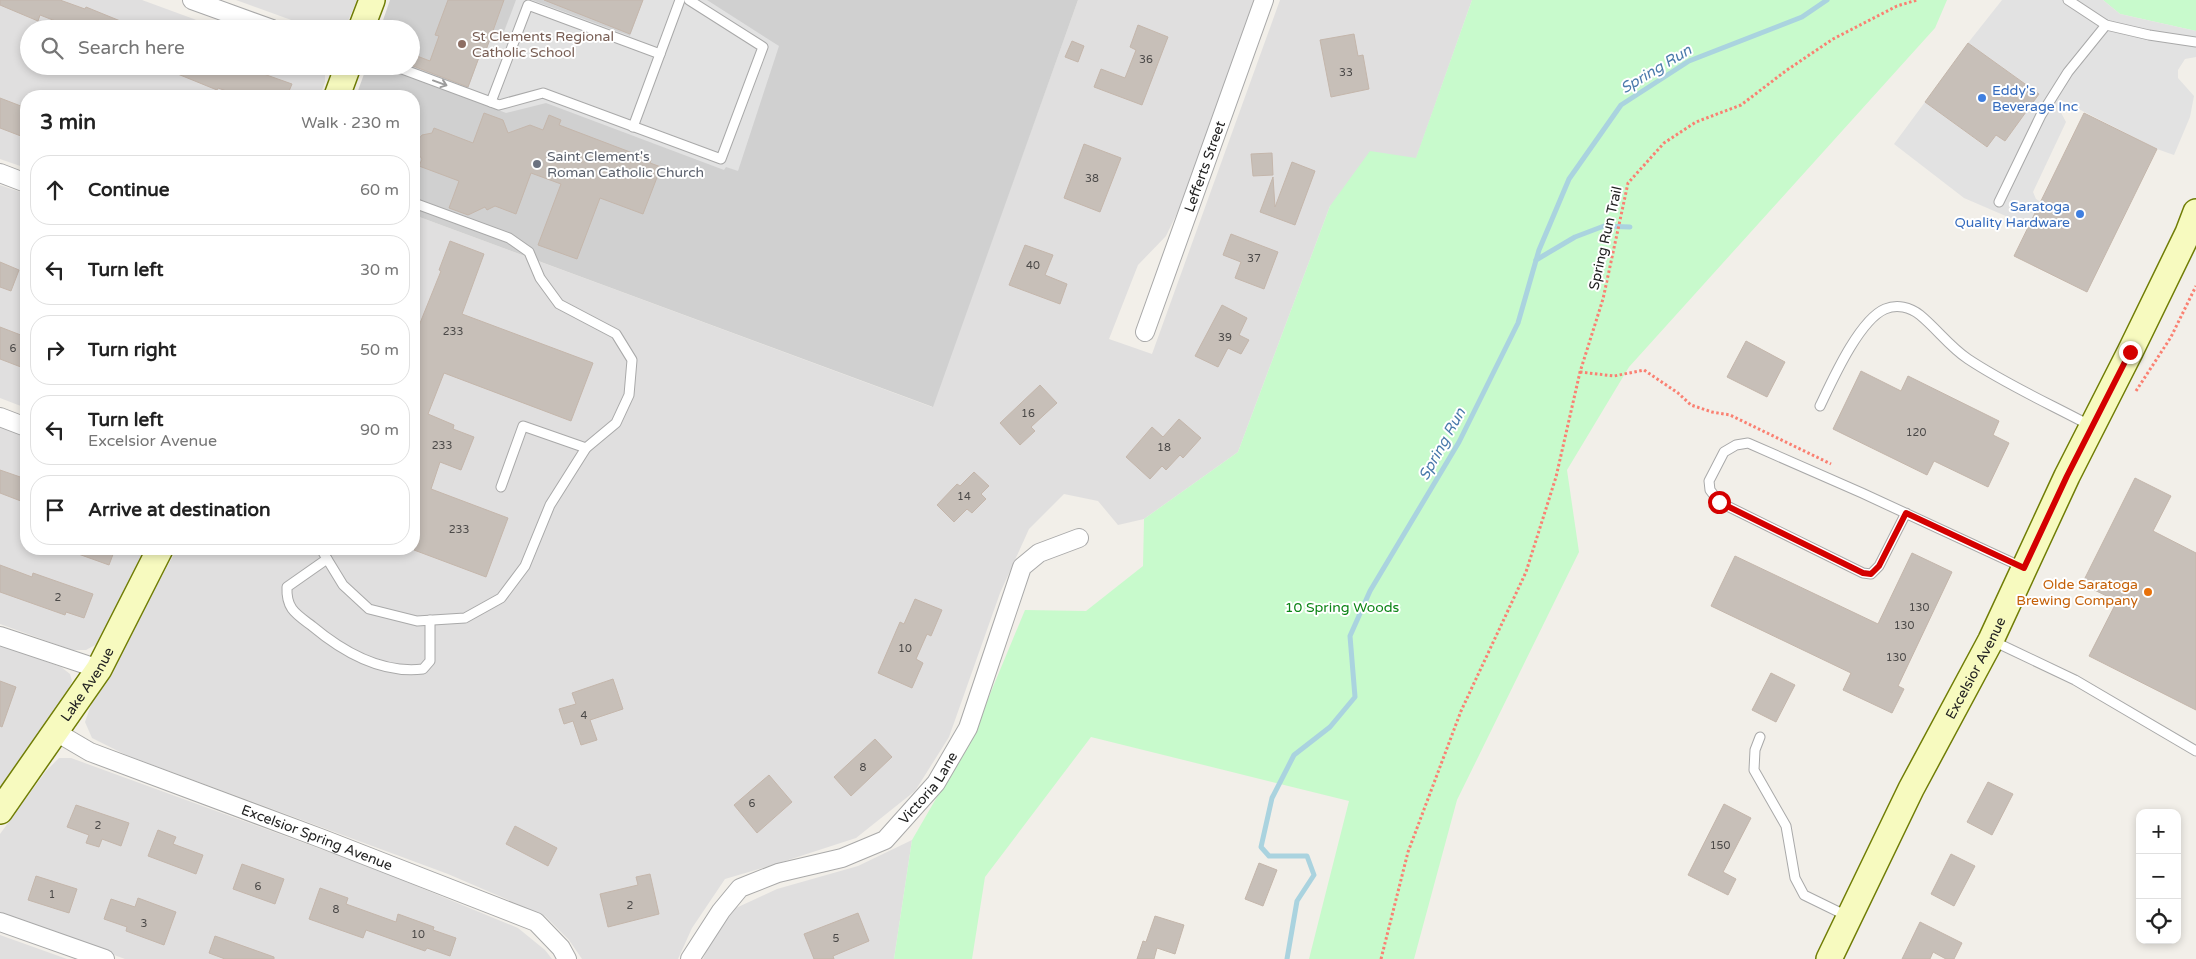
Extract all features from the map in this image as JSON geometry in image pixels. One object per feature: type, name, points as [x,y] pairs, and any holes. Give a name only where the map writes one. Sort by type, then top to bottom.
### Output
[{"type":"street","points":[[192,0],[247,20]]},
{"type":"street","points":[[364,20],[372,0]]},
{"type":"street","name":"Lefferts Street","points":[[1145,332],[1264,0]]},
{"type":"street","points":[[339,90],[345,75]]},
{"type":"street","points":[[0,173],[20,181]]},
{"type":"street","name":"Excelsior Avenue","points":[[1830,959],[1911,789],[1991,640],[2092,426],[2188,234],[2196,212]]},
{"type":"street","points":[[0,418],[20,425]]},
{"type":"street","name":"Victoria Lane","points":[[690,959],[721,911],[740,888],[778,873],[842,858],[885,840],[936,783],[968,728],[1022,567],[1039,554],[1079,538]]},
{"type":"street","name":"Lake Avenue","points":[[0,811],[99,669],[157,555]]},
{"type":"street","points":[[0,636],[99,669]]},
{"type":"street","name":"Excelsior Spring Avenue","points":[[56,732],[90,752],[323,839],[536,922],[561,948],[567,959]]},
{"type":"street","points":[[0,922],[104,959]]},
{"type":"lane","points":[[633,127],[680,0]]},
{"type":"lane","points":[[418,75],[500,105],[543,93],[721,159],[763,47],[689,0]]},
{"type":"lane","points":[[2068,0],[2106,25],[2149,35],[2196,42]]},
{"type":"lane","points":[[491,102],[528,5],[660,54]]},
{"type":"lane","points":[[1999,202],[2041,114],[2068,72],[2106,25]]},
{"type":"lane","points":[[325,555],[343,585],[370,609],[417,621],[465,618],[501,598],[525,566],[550,505],[586,448],[616,423],[629,395],[632,360],[616,334],[559,304],[540,278],[529,252],[509,238],[420,205]]},
{"type":"lane","points":[[1820,406],[1847,353],[1872,319],[1885,309],[1901,306],[1912,309],[1925,319],[1967,358],[2092,426]]},
{"type":"lane","points":[[501,487],[524,426],[586,448]]},
{"type":"lane","points":[[1906,513],[1879,566],[1871,574],[1863,573],[1719,502],[1710,490],[1709,482],[1724,452],[1736,444],[1748,443],[1906,513],[2024,568]]},
{"type":"lane","points":[[327,559],[287,587],[286,597],[291,609],[332,644],[354,656],[374,663],[412,670],[424,669],[430,661],[430,620]]},
{"type":"lane","points":[[1991,640],[2075,680],[2196,751]]},
{"type":"lane","points":[[1760,737],[1755,750],[1754,770],[1786,826],[1795,878],[1804,895],[1849,917]]},
{"type":"path","name":"Spring Run Trail","points":[[1381,959],[1408,852],[1462,711],[1526,572],[1556,476],[1580,372],[1603,299],[1628,183],[1664,143],[1696,122],[1741,105],[1787,70],[1833,39],[1897,6],[1917,0]]},
{"type":"shaded area","points":[[0,0],[142,0],[196,20],[20,20],[20,75],[325,75],[322,90],[20,90],[20,166],[0,159]]},
{"type":"shaded area","points":[[236,0],[357,0],[348,20],[291,20]]},
{"type":"shaded area","points":[[390,0],[1078,0],[933,407],[420,217],[420,90],[358,90],[364,75],[420,75],[420,20],[383,20]]},
{"type":"shaded area","points":[[516,0],[532,0],[630,36],[643,0],[707,0],[779,46],[738,171],[726,167],[724,170],[546,103],[506,113],[465,97],[481,52],[485,53],[492,33],[502,37]]},
{"type":"shaded area","points":[[1078,0],[1254,0],[1180,207],[1166,236],[1138,265],[1109,339],[1152,354],[1280,0],[1472,0],[1416,159],[1330,206],[1238,452],[1144,519],[1118,525],[1098,501],[1064,494],[1029,529],[1000,593],[949,737],[915,791],[856,838],[725,879],[692,928],[678,959],[582,959],[569,940],[545,916],[448,874],[126,755],[92,738],[85,722],[92,702],[174,555],[420,555],[420,217],[932,407]]},
{"type":"shaded area","points":[[2002,0],[2103,0],[2120,14],[2196,31],[2196,57],[2185,59],[2178,70],[2178,78],[2194,96],[2190,117],[2174,155],[2157,149],[2063,101],[2060,102],[2058,107],[2066,122],[2033,192],[2036,199],[2041,202],[2029,226],[1964,198],[1894,144],[1925,102],[1986,147],[1996,135],[2005,141],[2039,94],[1968,43]]},
{"type":"shaded area","points":[[0,185],[20,192],[20,406],[0,398]]},
{"type":"shaded area","points":[[0,424],[20,432],[20,555],[145,555],[99,643],[86,650],[72,650],[0,624]]},
{"type":"shaded area","points":[[0,645],[61,667],[70,674],[72,681],[68,691],[31,749],[0,792]]},
{"type":"shaded area","points":[[59,758],[71,758],[373,868],[518,928],[545,950],[552,959],[125,959],[0,914],[0,834],[46,771]]},
{"type":"shaded area","points":[[912,840],[894,959],[703,959],[713,936],[736,908],[777,889],[858,866]]},
{"type":"shaded area","points":[[0,935],[67,959],[0,959]]},
{"type":"green space","name":"10 Spring Woods","points":[[1472,0],[1947,0],[1935,28],[1629,367],[1567,470],[1579,552],[1457,800],[1414,959],[1309,959],[1349,801],[1091,737],[985,877],[972,959],[894,959],[912,840],[973,735],[1025,610],[1086,611],[1143,566],[1144,519],[1238,452],[1330,206],[1370,151],[1416,158]]},
{"type":"green space","points":[[2103,0],[2196,0],[2196,31],[2120,14]]},
{"type":"building","points":[[0,0],[60,0],[85,9],[86,7],[118,20],[53,20],[40,15],[38,20],[36,20],[0,5]]},
{"type":"building","name":"St Clements Regional Catholic School","points":[[448,0],[504,0],[485,53],[481,52],[468,87],[420,69],[420,57],[430,61],[439,36],[435,35]]},
{"type":"building","name":"St Clements Regional Catholic School","points":[[544,0],[643,0],[630,34]]},
{"type":"building","points":[[1138,25],[1168,37],[1142,105],[1094,87],[1101,69],[1125,78],[1136,50],[1130,47]]},
{"type":"building","points":[[1354,34],[1358,56],[1363,55],[1369,89],[1331,97],[1320,40]]},
{"type":"building","points":[[1072,41],[1084,46],[1078,62],[1065,57]]},
{"type":"building","name":"Eddy's Beverage Inc","points":[[1968,43],[2039,94],[2005,141],[1996,135],[1987,147],[1925,102]]},
{"type":"building","points":[[180,75],[266,75],[292,84],[290,90],[224,90],[218,88],[217,90]]},
{"type":"building","points":[[0,98],[20,106],[20,136],[0,128]]},
{"type":"building","name":"Saint Clement's Roman Catholic Church","points":[[484,113],[503,120],[508,133],[530,125],[543,130],[549,115],[561,120],[559,125],[651,160],[650,163],[661,167],[643,214],[600,198],[577,259],[538,245],[561,184],[531,173],[516,214],[495,206],[487,210],[485,207],[468,215],[449,208],[459,181],[420,166],[422,159],[420,156],[420,137],[422,135],[432,133],[434,128],[473,143]]},
{"type":"building","name":"Saratoga Quality Hardware","points":[[2084,113],[2157,149],[2087,292],[2014,256]]},
{"type":"building","points":[[1084,144],[1121,158],[1100,212],[1064,198]]},
{"type":"building","points":[[1272,153],[1273,175],[1253,176],[1251,154]]},
{"type":"building","points":[[1292,162],[1315,171],[1295,225],[1260,212],[1273,177],[1275,207]]},
{"type":"building","points":[[1231,234],[1278,252],[1264,289],[1235,278],[1241,262],[1223,255]]},
{"type":"building","points":[[450,241],[484,254],[462,314],[593,363],[571,421],[444,373],[428,414],[454,425],[453,429],[474,437],[461,470],[440,462],[431,489],[508,518],[486,577],[420,552],[420,323],[441,271],[439,270]]},
{"type":"building","points":[[1025,245],[1053,255],[1045,275],[1067,284],[1060,304],[1009,285]]},
{"type":"building","points":[[0,262],[19,270],[11,291],[0,287]]},
{"type":"building","points":[[1222,305],[1247,318],[1239,335],[1249,340],[1241,354],[1228,348],[1218,367],[1195,356]]},
{"type":"building","points":[[0,327],[20,335],[20,367],[0,359]]},
{"type":"building","points":[[1746,341],[1785,362],[1767,397],[1727,377]]},
{"type":"building","points":[[1861,371],[1901,391],[1908,376],[1999,421],[1993,435],[2009,443],[1988,487],[1934,461],[1927,475],[1833,429]]},
{"type":"building","points":[[1040,385],[1057,403],[1031,427],[1035,431],[1020,445],[1000,423]]},
{"type":"building","points":[[1179,419],[1201,438],[1183,458],[1180,455],[1166,470],[1162,466],[1150,479],[1126,457],[1152,427],[1163,437]]},
{"type":"building","points":[[0,470],[20,477],[20,501],[0,493]]},
{"type":"building","points":[[974,472],[989,486],[981,494],[986,499],[972,513],[967,509],[954,522],[937,505],[957,484],[960,486]]},
{"type":"building","name":"Olde Saratoga Brewing Company","points":[[2135,478],[2171,496],[2153,531],[2196,553],[2196,710],[2089,656],[2117,601],[2082,584]]},
{"type":"building","points":[[1912,553],[1952,572],[1898,686],[1904,689],[1892,713],[1843,690],[1851,673],[1711,606],[1735,556],[1878,624]]},
{"type":"building","points":[[81,555],[113,555],[109,565]]},
{"type":"building","points":[[0,565],[32,577],[33,573],[93,594],[84,618],[66,612],[65,615],[0,592]]},
{"type":"building","points":[[915,599],[942,610],[931,636],[927,634],[916,659],[923,663],[912,688],[878,673],[900,622],[904,624]]},
{"type":"building","points":[[1771,673],[1795,685],[1776,722],[1752,710]]},
{"type":"building","points":[[613,679],[623,709],[590,720],[597,740],[581,745],[573,721],[564,724],[559,709],[576,704],[572,693]]},
{"type":"building","points":[[0,681],[16,687],[2,727],[0,726]]},
{"type":"building","points":[[875,739],[892,757],[851,796],[834,777]]},
{"type":"building","points":[[769,775],[792,802],[757,833],[734,805]]},
{"type":"building","points":[[1988,782],[2013,794],[1992,835],[1967,822]]},
{"type":"building","points":[[1724,804],[1751,818],[1723,872],[1736,879],[1728,895],[1688,875]]},
{"type":"building","points":[[76,805],[129,823],[121,846],[102,839],[99,847],[86,843],[89,835],[67,827]]},
{"type":"building","points":[[515,826],[557,848],[548,866],[506,844]]},
{"type":"building","points":[[158,830],[176,837],[173,844],[203,855],[196,874],[148,856]]},
{"type":"building","points":[[1951,854],[1975,866],[1954,906],[1931,894]]},
{"type":"building","points":[[1259,863],[1277,870],[1263,906],[1245,899]]},
{"type":"building","points":[[242,864],[284,879],[275,904],[233,889]]},
{"type":"building","points":[[650,874],[659,914],[608,927],[600,894],[638,885],[636,877]]},
{"type":"building","points":[[36,876],[77,889],[69,913],[28,900]]},
{"type":"building","points":[[320,888],[348,898],[346,904],[396,922],[398,914],[434,927],[433,930],[456,938],[450,956],[427,948],[425,951],[366,930],[363,938],[309,919]]},
{"type":"building","points":[[138,898],[176,912],[164,945],[126,931],[127,927],[104,919],[111,899],[135,907]]},
{"type":"building","points":[[858,913],[869,941],[833,956],[834,959],[814,959],[804,934]]},
{"type":"building","points":[[1155,916],[1184,925],[1175,954],[1157,948],[1154,959],[1137,959],[1143,941],[1146,942]]},
{"type":"building","points":[[1920,922],[1962,943],[1954,959],[1946,959],[1933,952],[1930,959],[1902,959]]},
{"type":"building","points":[[215,936],[274,957],[274,959],[225,959],[209,953]]},
{"type":"waterway","name":"Spring Run","points":[[1287,959],[1297,901],[1314,875],[1307,856],[1269,856],[1261,847],[1272,798],[1294,755],[1330,727],[1355,697],[1350,636],[1370,591],[1459,442],[1518,323],[1539,250],[1569,179],[1621,105],[1689,61],[1802,17],[1827,0]]},
{"type":"waterway","points":[[1536,260],[1575,237],[1604,226],[1630,227]]},
{"type":"place","name":"St Clements Regional Catholic School","points":[[462,44]]},
{"type":"place","name":"Eddy's Beverage Inc","points":[[1982,98]]},
{"type":"place","name":"Saint Clement's Roman Catholic Church","points":[[537,164]]},
{"type":"place","name":"Saratoga Quality Hardware","points":[[2080,214]]},
{"type":"place","name":"Olde Saratoga Brewing Company","points":[[2148,592]]},
{"type":"route","points":[[1719,502],[1863,573],[1871,574],[1879,566],[1906,513],[2024,568],[2112,384],[2130,352]]}]
